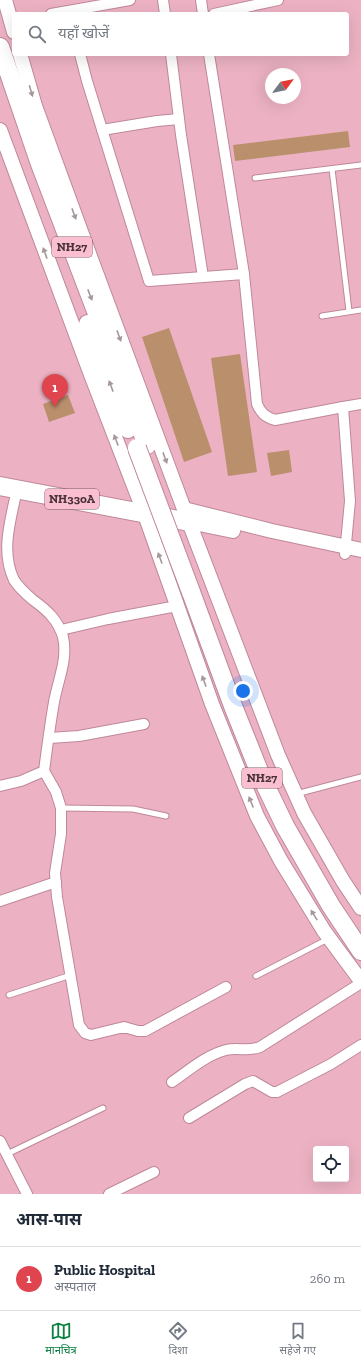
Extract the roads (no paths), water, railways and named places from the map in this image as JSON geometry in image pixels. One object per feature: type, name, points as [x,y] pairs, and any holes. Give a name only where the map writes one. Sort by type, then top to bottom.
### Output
[{"type":"highway","name":"NH27","points":[[0,48],[40,164],[142,446],[197,590],[267,764],[319,866],[346,910],[361,930]]},
{"type":"highway","name":"NH27","points":[[0,80],[24,151],[112,390],[142,446]]},
{"type":"highway","name":"NH330A","points":[[0,478],[186,516]]},
{"type":"highway","name":"NH330A","points":[[8,487],[142,507]]},
{"type":"highway","name":"NH27","points":[[197,590],[233,706],[261,776],[289,833],[331,906],[361,951]]},
{"type":"street","points":[[5,0],[12,24]]},
{"type":"street","points":[[69,12],[130,0]]},
{"type":"street","points":[[163,0],[165,12]]},
{"type":"street","points":[[201,0],[203,12]]},
{"type":"street","points":[[223,12],[278,0]]},
{"type":"street","points":[[21,56],[41,120],[186,516],[278,754],[312,826],[343,881],[361,908]]},
{"type":"street","points":[[81,56],[149,281],[244,274]]},
{"type":"street","points":[[170,56],[203,277]]},
{"type":"street","points":[[209,56],[244,274],[257,404],[260,411],[266,417],[275,420],[361,404]]},
{"type":"street","points":[[102,130],[179,119]]},
{"type":"street","points":[[0,130],[142,507],[212,704],[257,816],[281,861],[329,938],[361,982],[260,1047],[252,1050],[227,1050],[208,1057],[172,1082]]},
{"type":"street","points":[[343,407],[350,501],[345,551]]},
{"type":"street","points":[[8,487],[6,542],[8,564],[14,580],[19,587],[52,616],[61,630],[64,644],[64,658],[54,702],[44,771],[56,792],[61,808],[61,834],[55,873],[57,897],[79,1025],[85,1033],[91,1035],[124,1027],[138,1031],[145,1030],[226,987]]},
{"type":"street","points":[[186,516],[345,551],[361,558]]},
{"type":"street","points":[[345,551],[361,550]]},
{"type":"street","points":[[61,630],[108,619],[177,606]]},
{"type":"street","points":[[49,738],[79,736],[144,724]]},
{"type":"street","points":[[0,786],[21,781],[44,771]]},
{"type":"street","points":[[0,901],[56,882]]},
{"type":"street","points":[[190,1118],[253,1081],[272,1092],[277,1092],[331,1064],[361,1045]]},
{"type":"street","points":[[0,1141],[27,1194]]},
{"type":"street","points":[[109,1194],[154,1172]]},
{"type":"lane","points":[[255,178],[361,165]]},
{"type":"lane","points":[[332,169],[349,311]]},
{"type":"lane","points":[[322,316],[361,310]]},
{"type":"lane","points":[[296,794],[361,777]]},
{"type":"lane","points":[[61,808],[133,809],[166,816]]},
{"type":"lane","points":[[256,976],[329,938]]},
{"type":"lane","points":[[9,995],[71,975]]},
{"type":"lane","points":[[7,1154],[103,1108]]},
{"type":"place","name":"Public Hospital","points":[[55,407]]}]
